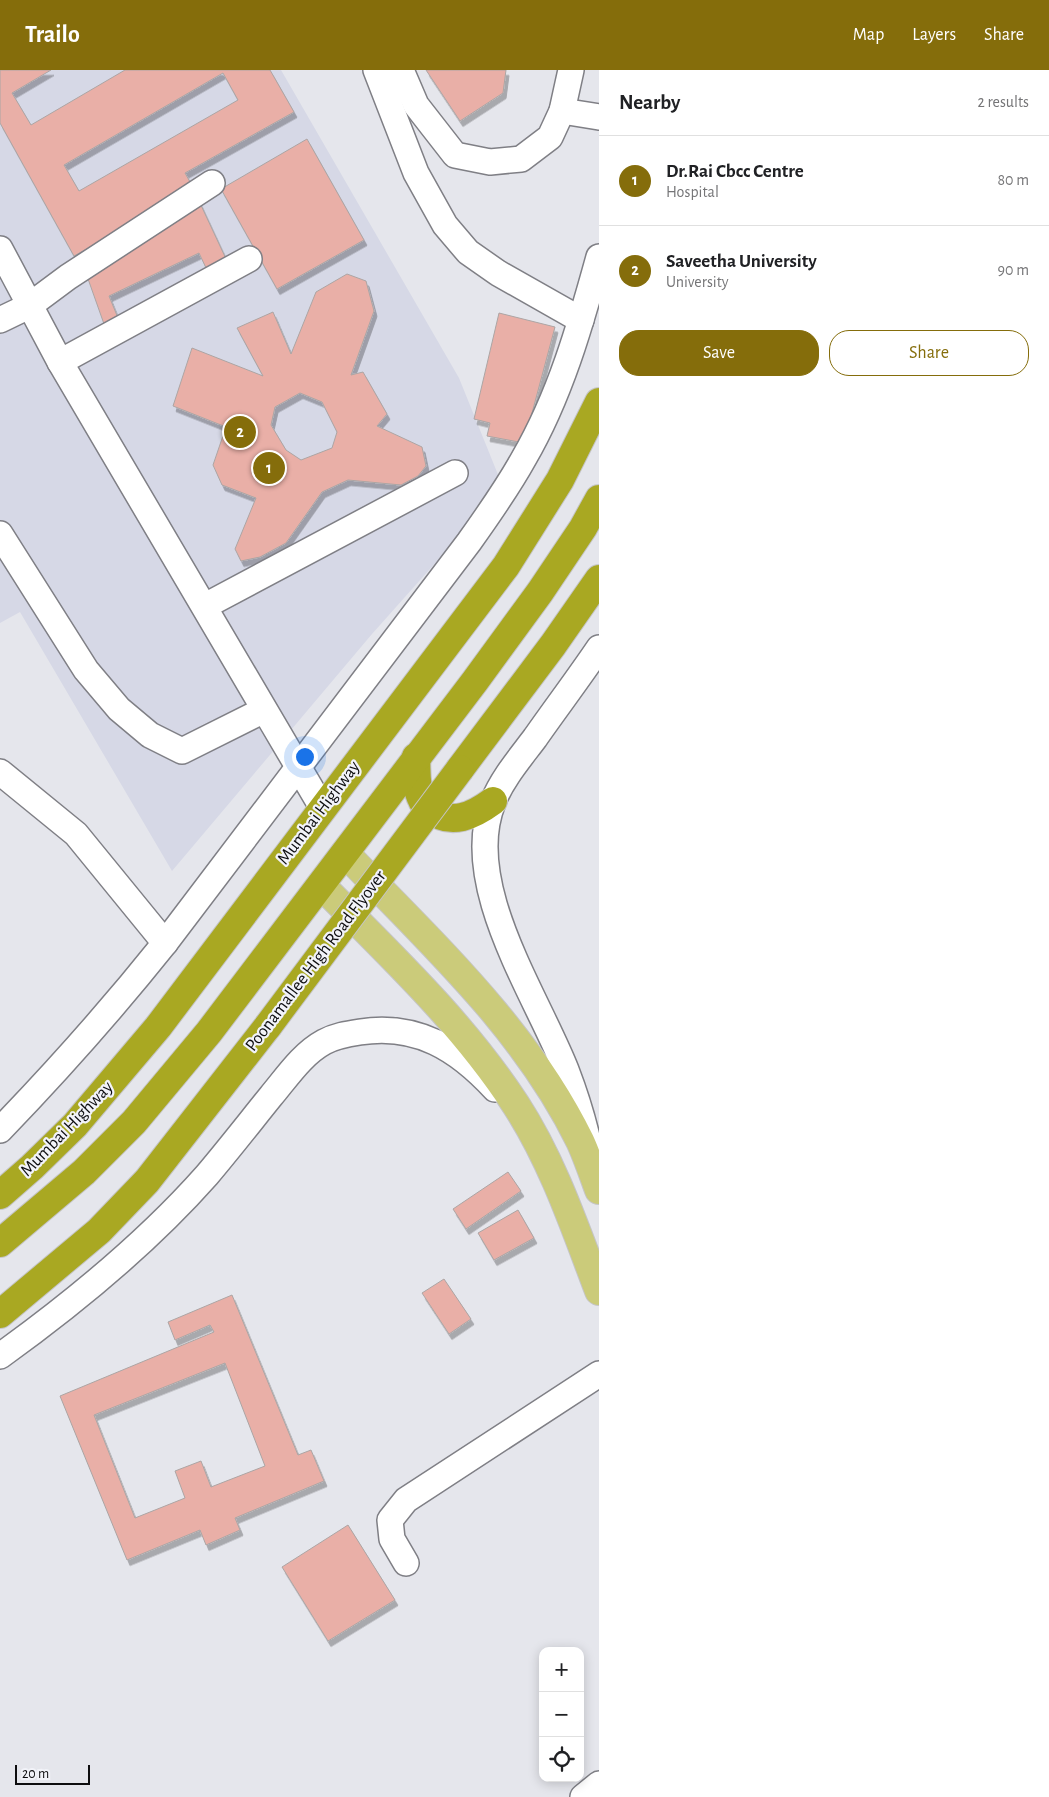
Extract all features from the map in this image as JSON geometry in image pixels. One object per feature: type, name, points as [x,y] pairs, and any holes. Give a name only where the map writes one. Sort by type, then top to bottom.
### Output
[{"type":"highway","name":"Mumbai Highway","points":[[0,1195],[75,1125],[158,1027],[506,566],[560,480],[599,402]]},
{"type":"highway","points":[[0,1243],[84,1172],[134,1122],[209,1032],[475,681],[540,592],[583,528],[599,499]]},
{"type":"highway","name":"Poonamallee High Road Flyover","points":[[0,1314],[99,1231],[147,1181],[268,1026],[553,645],[599,579]]},
{"type":"highway","points":[[416,757],[417,783],[422,802],[436,814],[455,819],[477,812],[493,801]]},
{"type":"main road","points":[[345,853],[462,976],[513,1034],[555,1096],[580,1142],[599,1189]]},
{"type":"main road","points":[[321,885],[411,976],[462,1032],[506,1090],[528,1127],[561,1193],[599,1291]]},
{"type":"street","points":[[376,70],[416,173],[445,225],[468,252],[498,274],[582,320]]},
{"type":"street","points":[[401,70],[416,105],[454,155],[490,162],[521,159],[550,137],[562,111],[571,70]]},
{"type":"street","points":[[562,111],[599,117]]},
{"type":"street","points":[[0,320],[29,306],[68,277],[212,183]]},
{"type":"street","points":[[0,249],[60,362],[205,606],[322,809]]},
{"type":"street","points":[[0,1130],[45,1084],[124,994],[165,943],[470,542],[499,500],[525,457],[570,356],[599,257]]},
{"type":"street","points":[[60,362],[249,259]]},
{"type":"street","points":[[205,606],[455,473]]},
{"type":"street","points":[[0,534],[86,670],[119,709],[150,735],[182,751],[264,710]]},
{"type":"street","points":[[599,648],[513,768],[493,801],[486,827],[485,858],[490,888],[500,921],[569,1078],[582,1116],[599,1189]]},
{"type":"street","points":[[0,772],[76,834],[165,943]]},
{"type":"street","points":[[0,1356],[68,1306],[162,1222],[207,1175],[290,1073],[309,1053],[324,1042],[344,1034],[368,1030],[399,1030],[421,1036],[444,1046],[466,1062],[487,1080],[528,1127]]},
{"type":"street","points":[[406,1563],[392,1539],[390,1520],[406,1500],[599,1374]]},
{"type":"street","points":[[583,1797],[599,1784]]},
{"type":"shaded area","points":[[0,70],[281,70],[459,378],[503,487],[372,634],[172,871],[20,612],[0,623]]},
{"type":"building","points":[[0,70],[51,70],[12,93],[31,125],[125,70],[270,70],[294,112],[185,173],[194,189],[74,256],[0,123]],"holes":[[[223,73],[238,100],[79,191],[64,165]]]},
{"type":"building","points":[[426,70],[506,70],[503,93],[460,121]]},
{"type":"building","points":[[307,139],[364,240],[277,289],[221,189]]},
{"type":"building","points":[[199,201],[227,261],[207,270],[199,253],[109,296],[118,318],[104,324],[87,276]]},
{"type":"building","points":[[347,274],[366,281],[374,311],[351,375],[363,372],[387,414],[377,426],[422,447],[426,466],[418,476],[401,485],[348,480],[322,492],[286,543],[260,557],[241,561],[235,549],[256,498],[222,485],[213,465],[226,427],[173,406],[192,348],[263,376],[237,328],[273,312],[291,354],[316,292]],"holes":[[[300,393],[322,402],[337,432],[332,448],[301,460],[286,450],[271,425],[275,407]]]},
{"type":"building","points":[[499,313],[555,327],[524,443],[487,436],[490,423],[474,419]]},
{"type":"building","points":[[508,1172],[521,1191],[466,1229],[453,1209]]},
{"type":"building","points":[[518,1210],[534,1238],[494,1260],[478,1233]]},
{"type":"building","points":[[444,1279],[471,1319],[449,1334],[422,1293]]},
{"type":"building","points":[[232,1295],[298,1455],[311,1450],[324,1481],[235,1518],[240,1530],[206,1545],[200,1530],[127,1560],[60,1396],[214,1332],[210,1325],[175,1340],[168,1322]],"holes":[[[225,1363],[265,1466],[211,1487],[201,1461],[175,1471],[185,1498],[135,1518],[94,1415]]]},
{"type":"building","points":[[348,1525],[395,1600],[328,1641],[282,1567]]},
{"type":"place","name":"Saveetha University","points":[[240,432]]},
{"type":"place","name":"Dr.Rai Cbcc Centre","points":[[269,468]]}]
